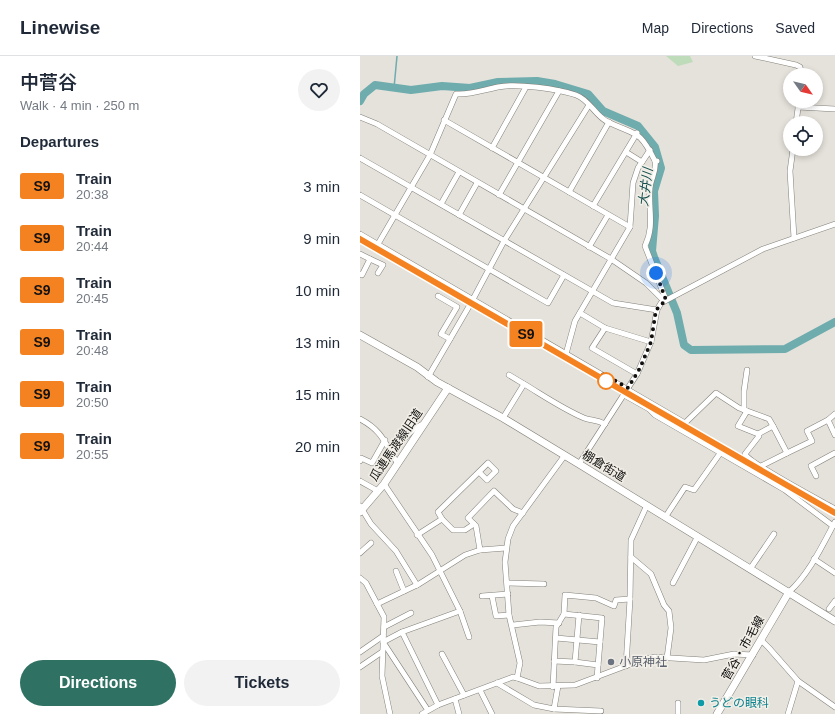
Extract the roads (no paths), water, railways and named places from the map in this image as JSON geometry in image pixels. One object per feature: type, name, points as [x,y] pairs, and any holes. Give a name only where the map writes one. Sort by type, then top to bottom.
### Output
[{"type":"street","points":[[755,56],[796,65],[800,68]]},
{"type":"street","points":[[378,244],[430,155],[456,94],[465,95],[499,87],[559,90],[578,96],[597,116],[637,134],[650,150],[656,161],[656,171],[650,192],[651,234],[646,246],[667,299]]},
{"type":"street","points":[[492,148],[526,88]]},
{"type":"street","points":[[499,195],[559,90]]},
{"type":"street","points":[[428,377],[473,299],[504,240],[589,106]]},
{"type":"street","points":[[816,108],[835,109]]},
{"type":"street","points":[[360,117],[368,119],[611,259],[667,299]]},
{"type":"street","points":[[444,120],[630,227]]},
{"type":"street","points":[[569,192],[609,122]]},
{"type":"street","points":[[593,206],[637,134]]},
{"type":"street","points":[[566,354],[575,321],[630,227],[632,187],[642,162],[650,150]]},
{"type":"street","points":[[626,152],[642,162]]},
{"type":"street","points":[[792,156],[790,171],[794,238]]},
{"type":"street","points":[[360,158],[614,303],[656,310]]},
{"type":"street","points":[[441,204],[459,172]]},
{"type":"street","points":[[459,215],[477,183]]},
{"type":"street","points":[[360,195],[548,303],[564,275]]},
{"type":"street","points":[[589,247],[608,215]]},
{"type":"street","points":[[580,464],[637,374],[651,342],[656,310],[667,299],[763,249],[835,224]]},
{"type":"street","points":[[360,234],[566,354],[628,388],[685,423],[716,392],[746,410],[769,419],[787,454]]},
{"type":"street","points":[[360,254],[383,264],[378,273]]},
{"type":"street","points":[[360,274],[362,275],[370,259]]},
{"type":"street","points":[[438,296],[457,307],[441,334],[450,339]]},
{"type":"street","points":[[580,313],[605,328],[651,342]]},
{"type":"street","points":[[605,328],[592,348],[637,374]]},
{"type":"street","name":"棚倉街道","points":[[360,335],[416,367],[428,377],[503,418],[580,464],[835,621]]},
{"type":"street","points":[[747,370],[744,391],[746,410],[738,426],[758,434]]},
{"type":"street","points":[[509,375],[563,408],[586,419],[595,419],[605,424]]},
{"type":"street","points":[[503,418],[524,384]]},
{"type":"street","name":"瓜連馬渡線旧道","points":[[361,509],[384,484],[448,388]]},
{"type":"street","points":[[624,395],[648,409],[655,415],[785,490],[834,524],[814,559],[796,586],[788,592]]},
{"type":"street","points":[[761,466],[812,441],[807,432],[828,420],[835,414]]},
{"type":"street","points":[[360,419],[371,425],[385,440],[390,452],[398,464]]},
{"type":"street","points":[[828,420],[835,435]]},
{"type":"street","points":[[390,452],[415,428],[424,423]]},
{"type":"street","points":[[773,426],[758,434],[759,436],[745,454],[747,458],[835,509]]},
{"type":"street","points":[[360,461],[361,458],[372,463],[385,440]]},
{"type":"street","points":[[666,516],[685,487],[694,490],[721,452]]},
{"type":"street","points":[[816,476],[811,466],[835,453]]},
{"type":"street","points":[[518,678],[520,663],[509,615],[506,548],[509,532],[565,455]]},
{"type":"street","points":[[474,524],[465,530],[453,530],[442,519],[438,512],[479,472]]},
{"type":"street","points":[[360,481],[378,491]]},
{"type":"street","points":[[384,484],[432,556],[460,611],[469,636]]},
{"type":"street","points":[[480,550],[474,524],[468,518],[494,491],[513,509],[523,513]]},
{"type":"street","points":[[626,666],[630,599],[630,540],[647,505]]},
{"type":"street","points":[[361,509],[371,524],[396,551],[417,585]]},
{"type":"street","points":[[417,535],[442,519]]},
{"type":"street","points":[[750,569],[774,534]]},
{"type":"street","points":[[673,583],[698,536]]},
{"type":"street","points":[[360,554],[371,543]]},
{"type":"street","points":[[377,604],[417,585],[465,555],[480,550],[506,548]]},
{"type":"street","points":[[631,557],[651,574],[664,605],[669,611],[670,628],[667,658]]},
{"type":"street","points":[[814,559],[835,573]]},
{"type":"street","points":[[396,571],[404,591]]},
{"type":"street","points":[[360,578],[366,583],[384,617],[382,676],[390,714]]},
{"type":"street","points":[[508,583],[544,584]]},
{"type":"street","name":"菅谷・市毛線","points":[[717,714],[753,655],[788,592]]},
{"type":"street","points":[[482,596],[508,594]]},
{"type":"street","points":[[554,709],[556,627],[564,614],[565,595],[596,598],[614,606],[616,600],[630,599]]},
{"type":"street","points":[[492,596],[496,616],[509,615]]},
{"type":"street","points":[[829,609],[835,601]]},
{"type":"street","points":[[360,652],[383,639],[460,611]]},
{"type":"street","points":[[384,627],[411,614]]},
{"type":"street","points":[[564,614],[602,618],[597,678]]},
{"type":"street","points":[[575,662],[579,615]]},
{"type":"street","points":[[512,626],[540,622],[558,623]]},
{"type":"street","points":[[402,632],[438,705]]},
{"type":"street","points":[[556,638],[600,642]]},
{"type":"street","points":[[383,639],[427,709]]},
{"type":"street","points":[[761,640],[798,682],[835,707]]},
{"type":"street","points":[[360,667],[382,652]]},
{"type":"street","points":[[442,654],[464,695]]},
{"type":"street","points":[[422,714],[427,709],[513,677],[539,686],[555,687],[575,685],[597,678],[644,659],[667,658],[704,660],[734,654],[753,655]]},
{"type":"street","points":[[554,661],[598,665]]},
{"type":"street","points":[[788,714],[798,682]]},
{"type":"street","points":[[497,683],[534,705],[554,709],[602,711]]},
{"type":"street","points":[[480,690],[492,714]]},
{"type":"street","points":[[455,699],[459,714]]},
{"type":"street","points":[[678,703],[678,714]]},
{"type":"waterway","points":[[394,88],[397,56]]},
{"type":"waterway","name":"大井川","points":[[360,101],[364,94],[375,85],[411,90],[442,86],[470,88],[498,82],[537,81],[555,84],[588,94],[603,111],[638,126],[655,147],[661,168],[654,191],[655,216],[652,251],[677,313],[684,345],[691,350],[785,349],[835,322]]},
{"type":"railway","points":[[360,239],[835,513]]},
{"type":"train","name":"S9","points":[[360,239],[835,513]]},
{"type":"place","name":"小原神社","points":[[611,662]]},
{"type":"place","name":"うどの眼科","points":[[701,703]]}]
